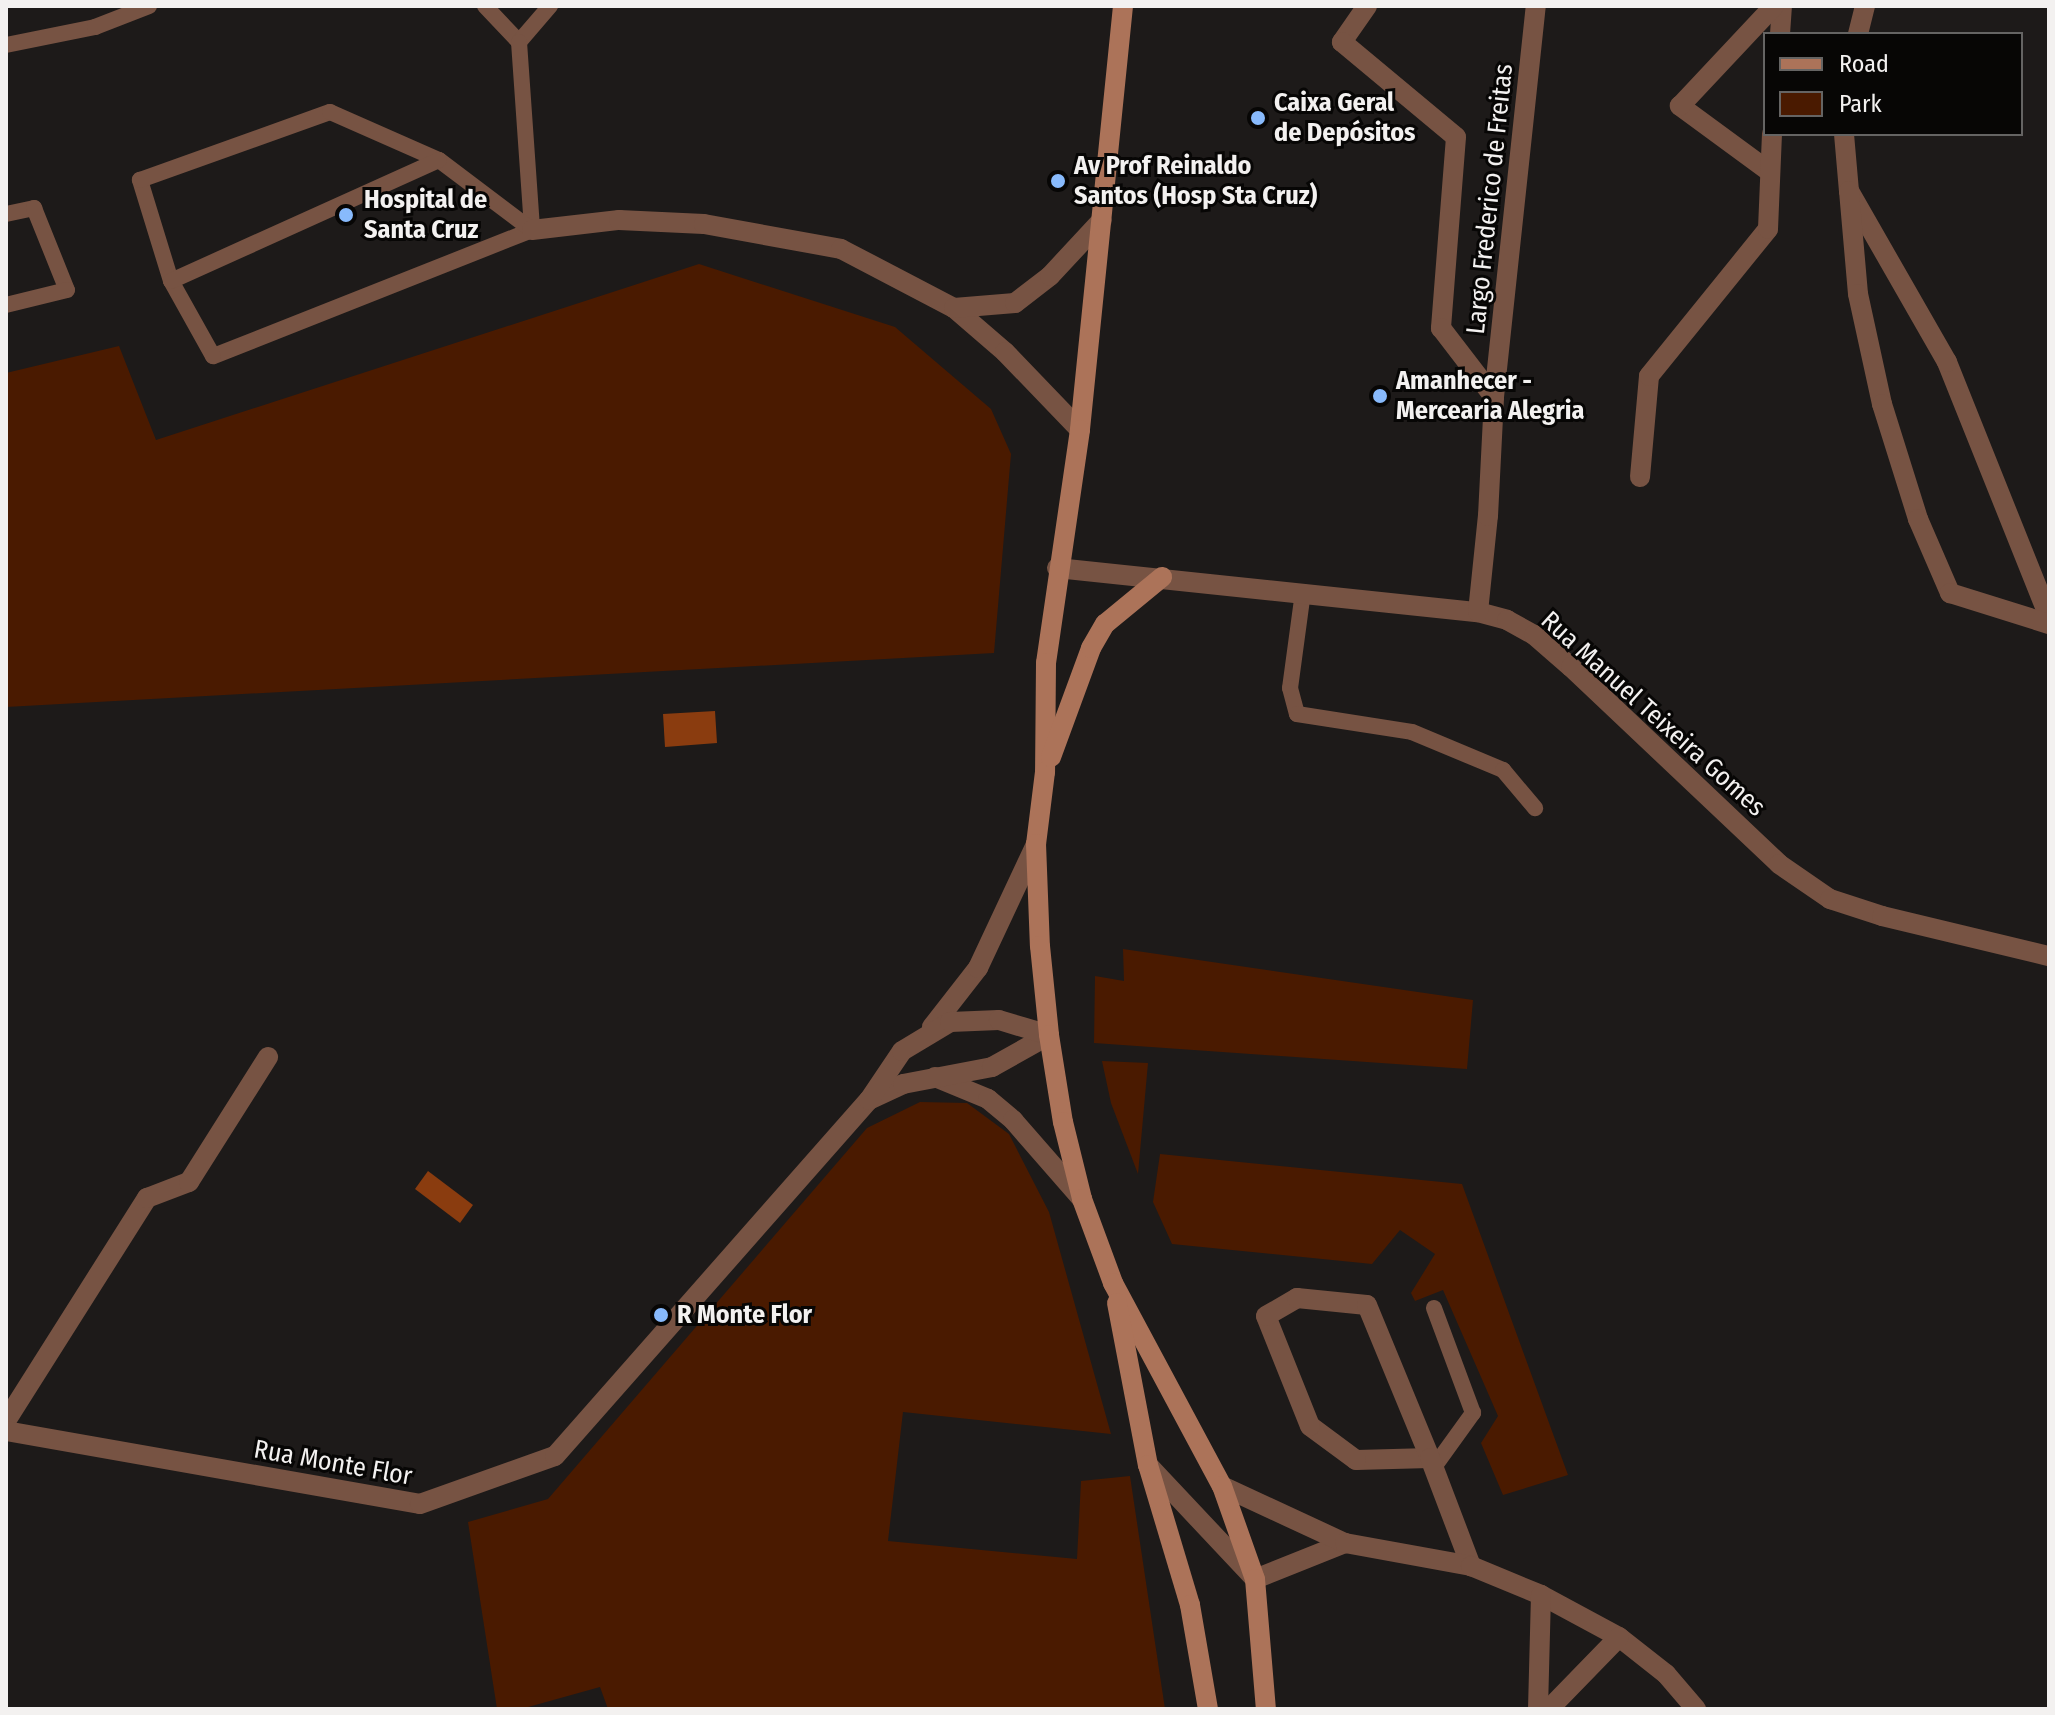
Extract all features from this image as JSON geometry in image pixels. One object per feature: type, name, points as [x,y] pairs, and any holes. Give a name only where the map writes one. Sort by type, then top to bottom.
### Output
[{"type":"street","points":[[1123,6],[1080,430],[1057,568],[1046,663],[1045,772],[1036,844],[1040,946],[1049,1035],[1063,1122],[1082,1199],[1113,1283],[1222,1486],[1255,1579],[1266,1709]]},
{"type":"street","name":"Largo Frederico de Freitas","points":[[1367,6],[1342,42],[1456,137],[1441,328],[1494,397]]},
{"type":"street","name":"Largo Frederico de Freitas","points":[[1478,612],[1488,516],[1494,397],[1536,6]]},
{"type":"street","points":[[1770,172],[1680,106],[1774,6]]},
{"type":"street","points":[[1780,32],[1782,6]]},
{"type":"street","points":[[1858,32],[1865,6]]},
{"type":"street","points":[[1640,477],[1649,376],[1768,229],[1772,136]]},
{"type":"street","points":[[1844,136],[1858,294],[1882,404],[1918,519],[1950,593],[2049,624]]},
{"type":"street","points":[[1849,191],[1947,362],[2049,617]]},
{"type":"street","points":[[532,230],[619,220],[704,224],[841,249],[954,308],[1005,352],[1080,430]]},
{"type":"street","points":[[954,308],[1015,303],[1050,276],[1102,220]]},
{"type":"street","name":"Rua Manuel Teixeira Gomes","points":[[1057,568],[1478,612],[1507,620],[1534,635],[1779,864],[1830,899],[1882,916],[2049,956]]},
{"type":"street","points":[[1045,772],[1091,648],[1105,624],[1162,577]]},
{"type":"street","points":[[927,1033],[978,968],[1036,844]]},
{"type":"street","points":[[927,1033],[950,1022],[976,1019],[999,1020],[1049,1035]]},
{"type":"street","name":"Rua Monte Flor","points":[[6,1431],[420,1504],[555,1456],[869,1100],[902,1051],[927,1033]]},
{"type":"street","points":[[869,1100],[903,1084],[992,1067],[1049,1035]]},
{"type":"street","points":[[6,1421],[147,1198],[189,1182],[268,1057]]},
{"type":"street","points":[[935,1077],[988,1099],[1013,1120],[1082,1199]]},
{"type":"street","points":[[1113,1283],[1148,1465],[1190,1605],[1208,1709]]},
{"type":"street","points":[[1432,1462],[1356,1460],[1310,1426],[1266,1316],[1297,1298],[1367,1305],[1432,1462],[1471,1566]]},
{"type":"street","points":[[1148,1465],[1255,1579]]},
{"type":"street","points":[[1222,1486],[1345,1543],[1471,1566],[1541,1595],[1619,1637],[1666,1674],[1696,1709]]},
{"type":"street","points":[[1255,1579],[1345,1543]]},
{"type":"street","points":[[1538,1709],[1541,1595]]},
{"type":"street","points":[[1549,1709],[1619,1637]]},
{"type":"lane","points":[[6,45],[95,27],[149,6]]},
{"type":"lane","points":[[485,6],[519,42],[532,230]]},
{"type":"lane","points":[[519,42],[550,6]]},
{"type":"lane","points":[[330,112],[439,160],[532,230],[213,356],[171,281],[140,180],[330,112]]},
{"type":"lane","points":[[171,281],[439,160]]},
{"type":"lane","points":[[6,214],[34,208],[67,290],[6,305]]},
{"type":"lane","points":[[1303,592],[1290,688],[1297,714],[1412,732],[1503,770],[1535,808]]},
{"type":"lane","points":[[1432,1462],[1473,1413],[1434,1308]]},
{"type":"green space","points":[[699,264],[895,327],[991,409],[1011,454],[994,653],[6,707],[6,373],[119,346],[156,440]]},
{"type":"green space","points":[[1123,949],[1473,1000],[1467,1069],[1094,1043],[1095,976],[1124,981]]},
{"type":"green space","points":[[1102,1061],[1148,1063],[1138,1174],[1111,1103]]},
{"type":"green space","points":[[920,1102],[967,1103],[1009,1134],[1049,1212],[1111,1434],[903,1412],[888,1541],[1077,1559],[1081,1481],[1130,1476],[1165,1709],[608,1709],[600,1687],[521,1709],[497,1709],[468,1522],[548,1499],[867,1128]]},
{"type":"green space","points":[[1160,1154],[1462,1184],[1568,1475],[1503,1495],[1481,1443],[1498,1416],[1443,1290],[1415,1301],[1411,1293],[1435,1254],[1400,1230],[1372,1264],[1172,1244],[1153,1202]]},
{"type":"shaded area","points":[[715,711],[717,743],[665,747],[663,714]]},
{"type":"shaded area","points":[[428,1171],[473,1205],[460,1223],[415,1189]]},
{"type":"place","name":"Caixa Geral de Depósitos","points":[[1258,118]]},
{"type":"place","name":"Av Prof Reinaldo Santos (Hosp Sta Cruz)","points":[[1058,181]]},
{"type":"place","name":"Hospital de Santa Cruz","points":[[346,215]]},
{"type":"place","name":"Amanhecer - Mercearia Alegria","points":[[1380,396]]},
{"type":"place","name":"R Monte Flor","points":[[661,1315]]}]
